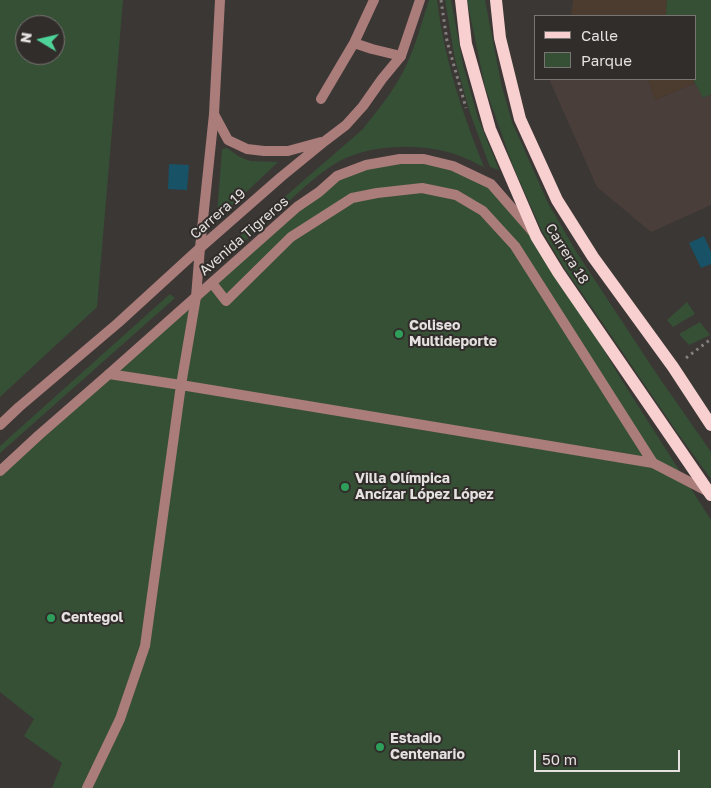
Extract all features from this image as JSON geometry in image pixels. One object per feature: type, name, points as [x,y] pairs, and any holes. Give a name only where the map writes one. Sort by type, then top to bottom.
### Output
[{"type":"main road","name":"Carrera 18","points":[[461,0],[466,44],[490,129],[536,236],[558,272],[710,493]]},
{"type":"main road","name":"Carrera 18","points":[[496,0],[500,38],[520,119],[557,200],[594,257],[673,367],[711,424]]},
{"type":"street","points":[[87,788],[120,719],[145,646],[181,385],[196,296],[214,114],[220,0]]},
{"type":"street","points":[[321,99],[354,42],[374,0]]},
{"type":"street","name":"Carrera 19","points":[[0,425],[118,323],[281,177],[346,125],[402,56],[420,0]]},
{"type":"street","points":[[354,42],[372,49],[402,56]]},
{"type":"street","points":[[214,114],[228,140],[247,149],[288,151],[325,141]]},
{"type":"street","name":"Avenida Tigreros","points":[[0,471],[298,206],[338,176],[366,165],[400,159],[424,159],[453,166],[491,184],[536,236]]},
{"type":"street","points":[[212,282],[226,301],[291,237],[352,198],[422,188],[456,195],[483,211],[515,246],[653,463]]},
{"type":"street","points":[[109,374],[653,463],[710,493]]},
{"type":"path","points":[[673,367],[711,339]]},
{"type":"shaded area","points":[[573,0],[667,0],[666,15],[571,15]]},
{"type":"shaded area","points":[[549,80],[648,80],[655,100],[695,83],[703,98],[711,94],[711,205],[651,232],[597,187]]},
{"type":"shaded area","points":[[648,80],[694,80],[695,83],[655,100]]},
{"type":"green space","points":[[0,0],[123,0],[97,307],[0,397]]},
{"type":"green space","points":[[429,0],[437,0],[449,64],[468,126],[484,167],[454,154],[423,148],[392,147],[361,152],[331,166],[315,178],[217,266],[212,260],[363,129],[390,93],[408,62]]},
{"type":"green space","points":[[445,0],[451,0],[463,65],[478,118],[499,170],[490,167],[470,113],[455,59]]},
{"type":"green space","points":[[467,0],[485,0],[501,83],[512,122],[548,203],[577,253],[711,452],[711,479],[565,269],[541,229],[513,166],[485,87]]},
{"type":"green space","points":[[667,0],[711,0],[711,94],[703,98],[694,80],[696,80],[696,15],[666,15]]},
{"type":"green space","points":[[227,148],[238,156],[250,161],[278,162],[221,216],[217,215],[222,149]]},
{"type":"green space","name":"Villa Olímpica Ancízar López López","points":[[424,159],[491,184],[558,272],[621,379],[711,520],[711,788],[52,788],[62,763],[24,736],[34,719],[0,692],[0,471],[319,192],[366,165]]},
{"type":"green space","points":[[170,294],[175,298],[0,453],[0,446]]},
{"type":"green space","points":[[687,302],[695,314],[673,327],[667,320]]},
{"type":"green space","points":[[700,322],[710,335],[689,345],[679,334]]},
{"type":"water","points":[[169,164],[189,165],[187,190],[168,189]]},
{"type":"water","points":[[704,236],[711,252],[711,264],[701,268],[689,243]]},
{"type":"place","name":"Coliseo Multideporte","points":[[399,334]]},
{"type":"place","name":"Villa Olímpica Ancízar López López","points":[[345,487]]},
{"type":"place","name":"Centegol","points":[[51,618]]},
{"type":"place","name":"Estadio Centenario","points":[[380,747]]}]
